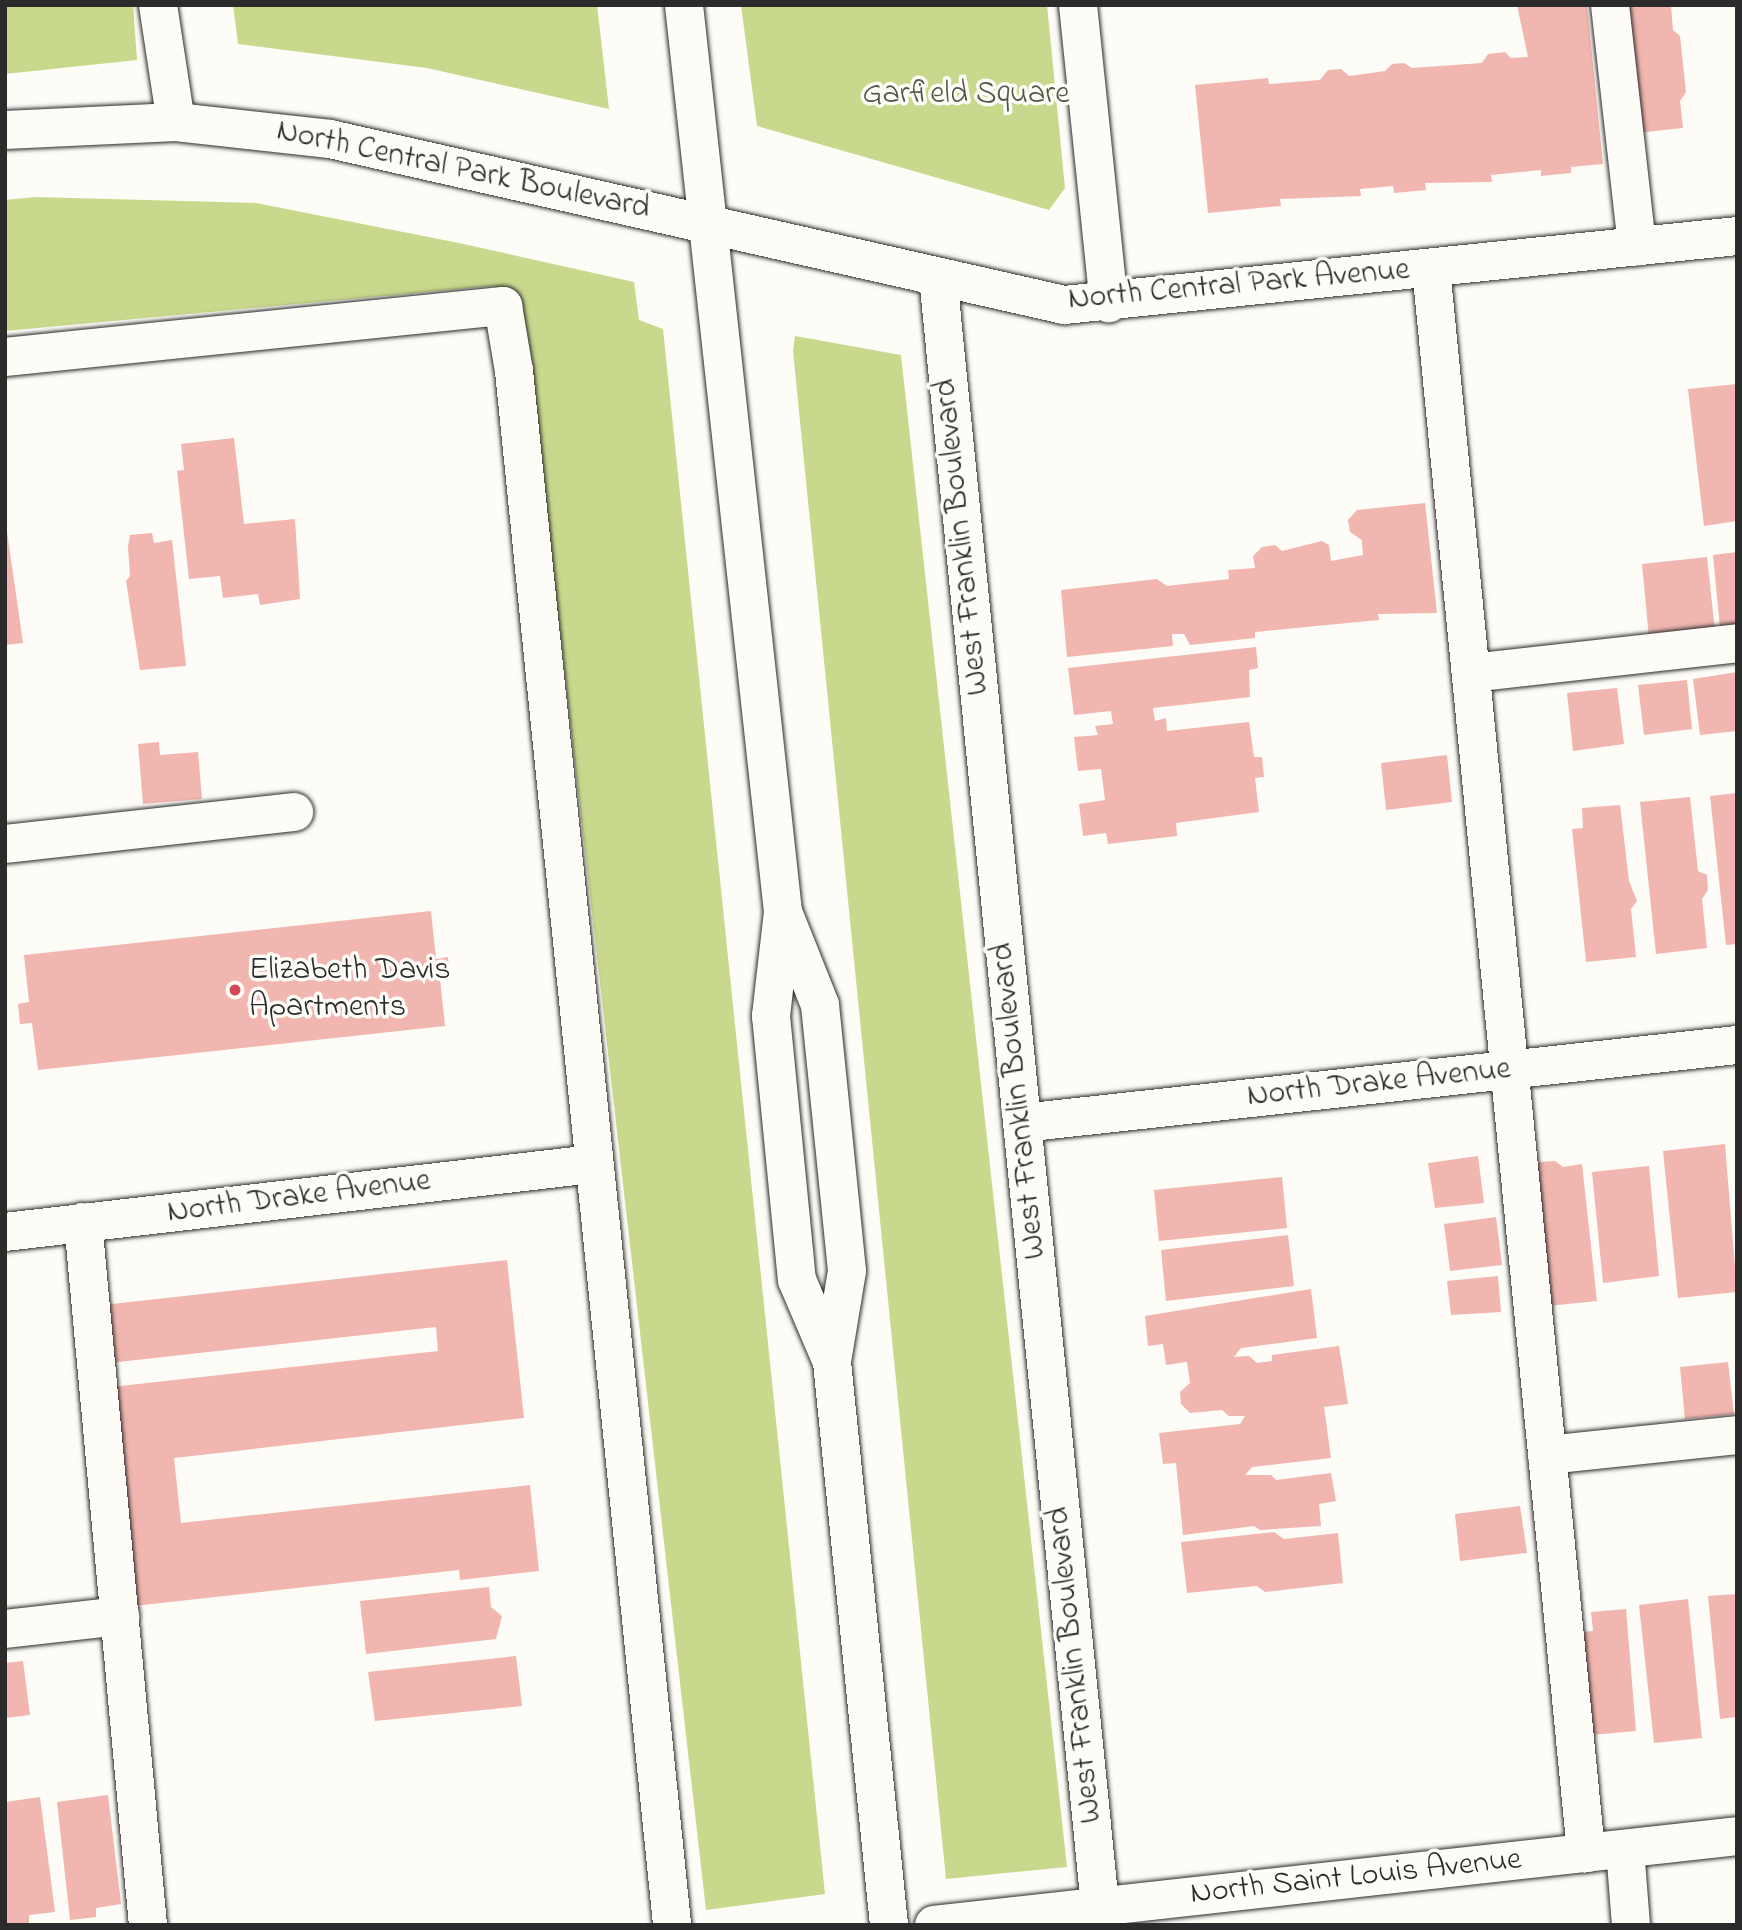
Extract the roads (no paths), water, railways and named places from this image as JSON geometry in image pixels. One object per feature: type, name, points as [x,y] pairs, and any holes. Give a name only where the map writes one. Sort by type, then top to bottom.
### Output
[{"type":"street","points":[[158,5],[176,122]]},
{"type":"street","points":[[684,5],[783,912],[771,1016],[797,1280],[832,1362]]},
{"type":"street","points":[[1078,5],[1109,303]]},
{"type":"street","points":[[1610,5],[1637,246]]},
{"type":"street","name":"North Central Park Boulevard","points":[[5,130],[176,122],[379,148],[707,222]]},
{"type":"street","name":"North Central Park Avenue","points":[[707,222],[1063,305],[1109,303],[1737,236]]},
{"type":"street","points":[[1431,268],[1586,1853]]},
{"type":"street","name":"West Franklin Boulevard","points":[[937,277],[1101,1916]]},
{"type":"street","points":[[5,357],[503,306],[513,371],[672,1925]]},
{"type":"street","points":[[1471,673],[1737,643]]},
{"type":"street","points":[[5,844],[294,812]]},
{"type":"street","points":[[783,912],[820,1005],[847,1271],[832,1362],[889,1925]]},
{"type":"street","name":"North Drake Avenue","points":[[1022,1123],[1737,1045]]},
{"type":"street","name":"North Drake Avenue","points":[[5,1232],[593,1164]]},
{"type":"street","points":[[83,1223],[148,1925]]},
{"type":"street","points":[[1547,1455],[1737,1435]]},
{"type":"street","points":[[5,1629],[120,1616]]},
{"type":"street","name":"North Saint Louis Avenue","points":[[934,1925],[1101,1916],[1737,1836]]},
{"type":"street","points":[[1625,1849],[1632,1925]]},
{"type":"place","name":"Elizabeth Davis Apartments","points":[[235,990]]},
{"type":"park label","name":"Garfield Square","points":[[966,95]]}]
